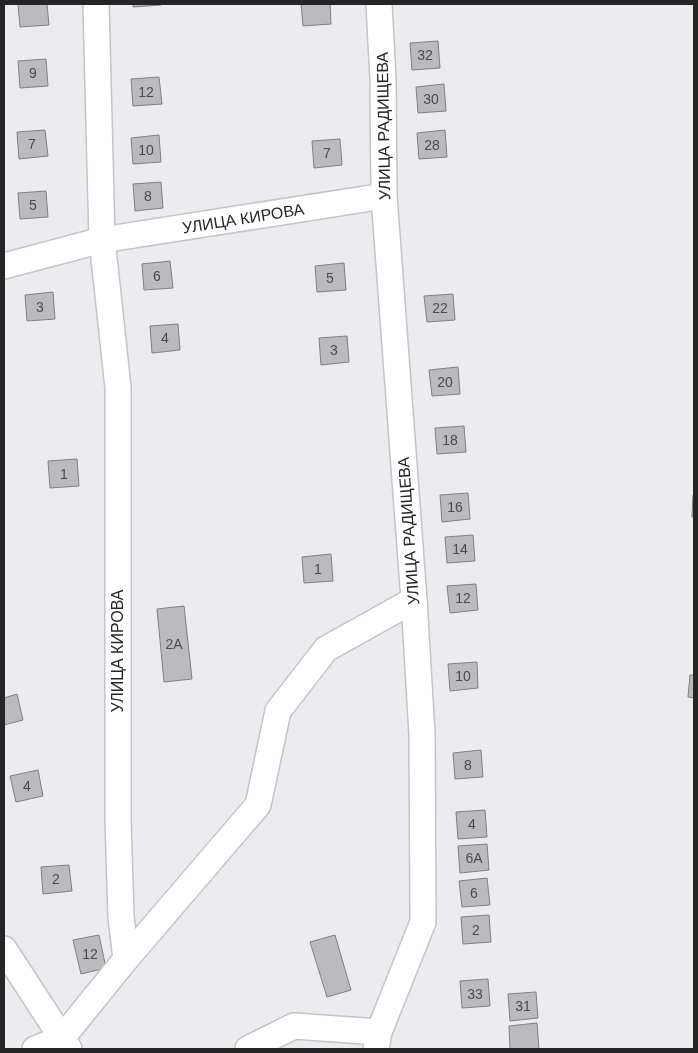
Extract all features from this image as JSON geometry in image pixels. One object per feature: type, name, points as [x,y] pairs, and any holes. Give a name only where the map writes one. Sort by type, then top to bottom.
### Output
[{"type":"street","name":"УЛИЦА КИРОВА","points":[[96,4],[102,240],[118,387],[118,820],[121,917],[126,959]]},
{"type":"street","name":"УЛИЦА РАДИЩЕВА","points":[[378,1040],[422,922],[422,734],[384,196],[383,80],[379,4]]},
{"type":"street","name":"УЛИЦА КИРОВА","points":[[4,266],[102,240],[384,196]]},
{"type":"street","points":[[35,1049],[65,1044],[126,959],[258,805],[278,711],[326,649],[414,600]]},
{"type":"street","points":[[4,949],[65,1044]]},
{"type":"street","points":[[248,1049],[294,1026],[378,1040]]},
{"type":"building","points":[[18,4],[47,4],[49,25],[20,27]]},
{"type":"building","points":[[133,4],[161,4],[161,5],[133,7]]},
{"type":"building","points":[[301,4],[330,4],[331,24],[303,26]]},
{"type":"building","points":[[438,41],[440,68],[412,70],[410,43]]},
{"type":"building","points":[[46,59],[48,86],[20,88],[18,61]]},
{"type":"building","points":[[159,77],[162,104],[133,106],[131,79]]},
{"type":"building","points":[[444,84],[446,111],[418,113],[416,87]]},
{"type":"building","points":[[45,130],[48,156],[19,159],[17,132]]},
{"type":"building","points":[[445,130],[447,157],[419,159],[417,133]]},
{"type":"building","points":[[159,135],[161,162],[133,164],[131,138]]},
{"type":"building","points":[[340,139],[342,165],[314,168],[312,141]]},
{"type":"building","points":[[161,182],[163,208],[135,211],[133,184]]},
{"type":"building","points":[[46,191],[48,217],[20,219],[18,193]]},
{"type":"building","points":[[170,261],[173,288],[144,290],[142,264]]},
{"type":"building","points":[[344,263],[346,290],[317,292],[315,266]]},
{"type":"building","points":[[53,292],[55,319],[27,321],[25,295]]},
{"type":"building","points":[[453,294],[455,320],[427,322],[424,296]]},
{"type":"building","points":[[178,324],[180,350],[152,353],[150,326]]},
{"type":"building","points":[[347,336],[349,362],[321,365],[319,338]]},
{"type":"building","points":[[458,367],[460,394],[432,396],[429,370]]},
{"type":"building","points":[[464,426],[466,452],[437,454],[435,428]]},
{"type":"building","points":[[77,459],[79,486],[50,488],[48,461]]},
{"type":"building","points":[[468,493],[470,519],[442,522],[440,495]]},
{"type":"building","points":[[693,495],[694,517],[692,517]]},
{"type":"building","points":[[473,535],[475,561],[447,563],[445,537]]},
{"type":"building","points":[[331,554],[333,581],[304,583],[302,557]]},
{"type":"building","points":[[476,584],[478,610],[450,613],[447,586]]},
{"type":"building","points":[[184,606],[192,679],[164,682],[157,609]]},
{"type":"building","points":[[477,662],[478,688],[450,691],[448,664]]},
{"type":"building","points":[[690,675],[694,675],[694,698],[688,697]]},
{"type":"building","points":[[17,694],[23,720],[4,725],[4,698]]},
{"type":"building","points":[[481,750],[483,777],[455,779],[453,753]]},
{"type":"building","points":[[38,770],[43,796],[16,802],[10,776]]},
{"type":"building","points":[[485,810],[487,837],[458,839],[456,812]]},
{"type":"building","points":[[487,844],[489,870],[460,873],[458,846]]},
{"type":"building","points":[[69,865],[72,891],[43,894],[41,867]]},
{"type":"building","points":[[487,878],[490,905],[462,907],[459,881]]},
{"type":"building","points":[[489,915],[491,942],[463,944],[461,917]]},
{"type":"building","points":[[99,935],[106,968],[81,974],[73,940]]},
{"type":"building","points":[[335,935],[351,990],[327,997],[310,942]]},
{"type":"building","points":[[488,979],[490,1006],[462,1008],[460,981]]},
{"type":"building","points":[[536,992],[538,1018],[510,1021],[508,994]]},
{"type":"building","points":[[537,1023],[539,1049],[510,1049],[509,1026]]}]
